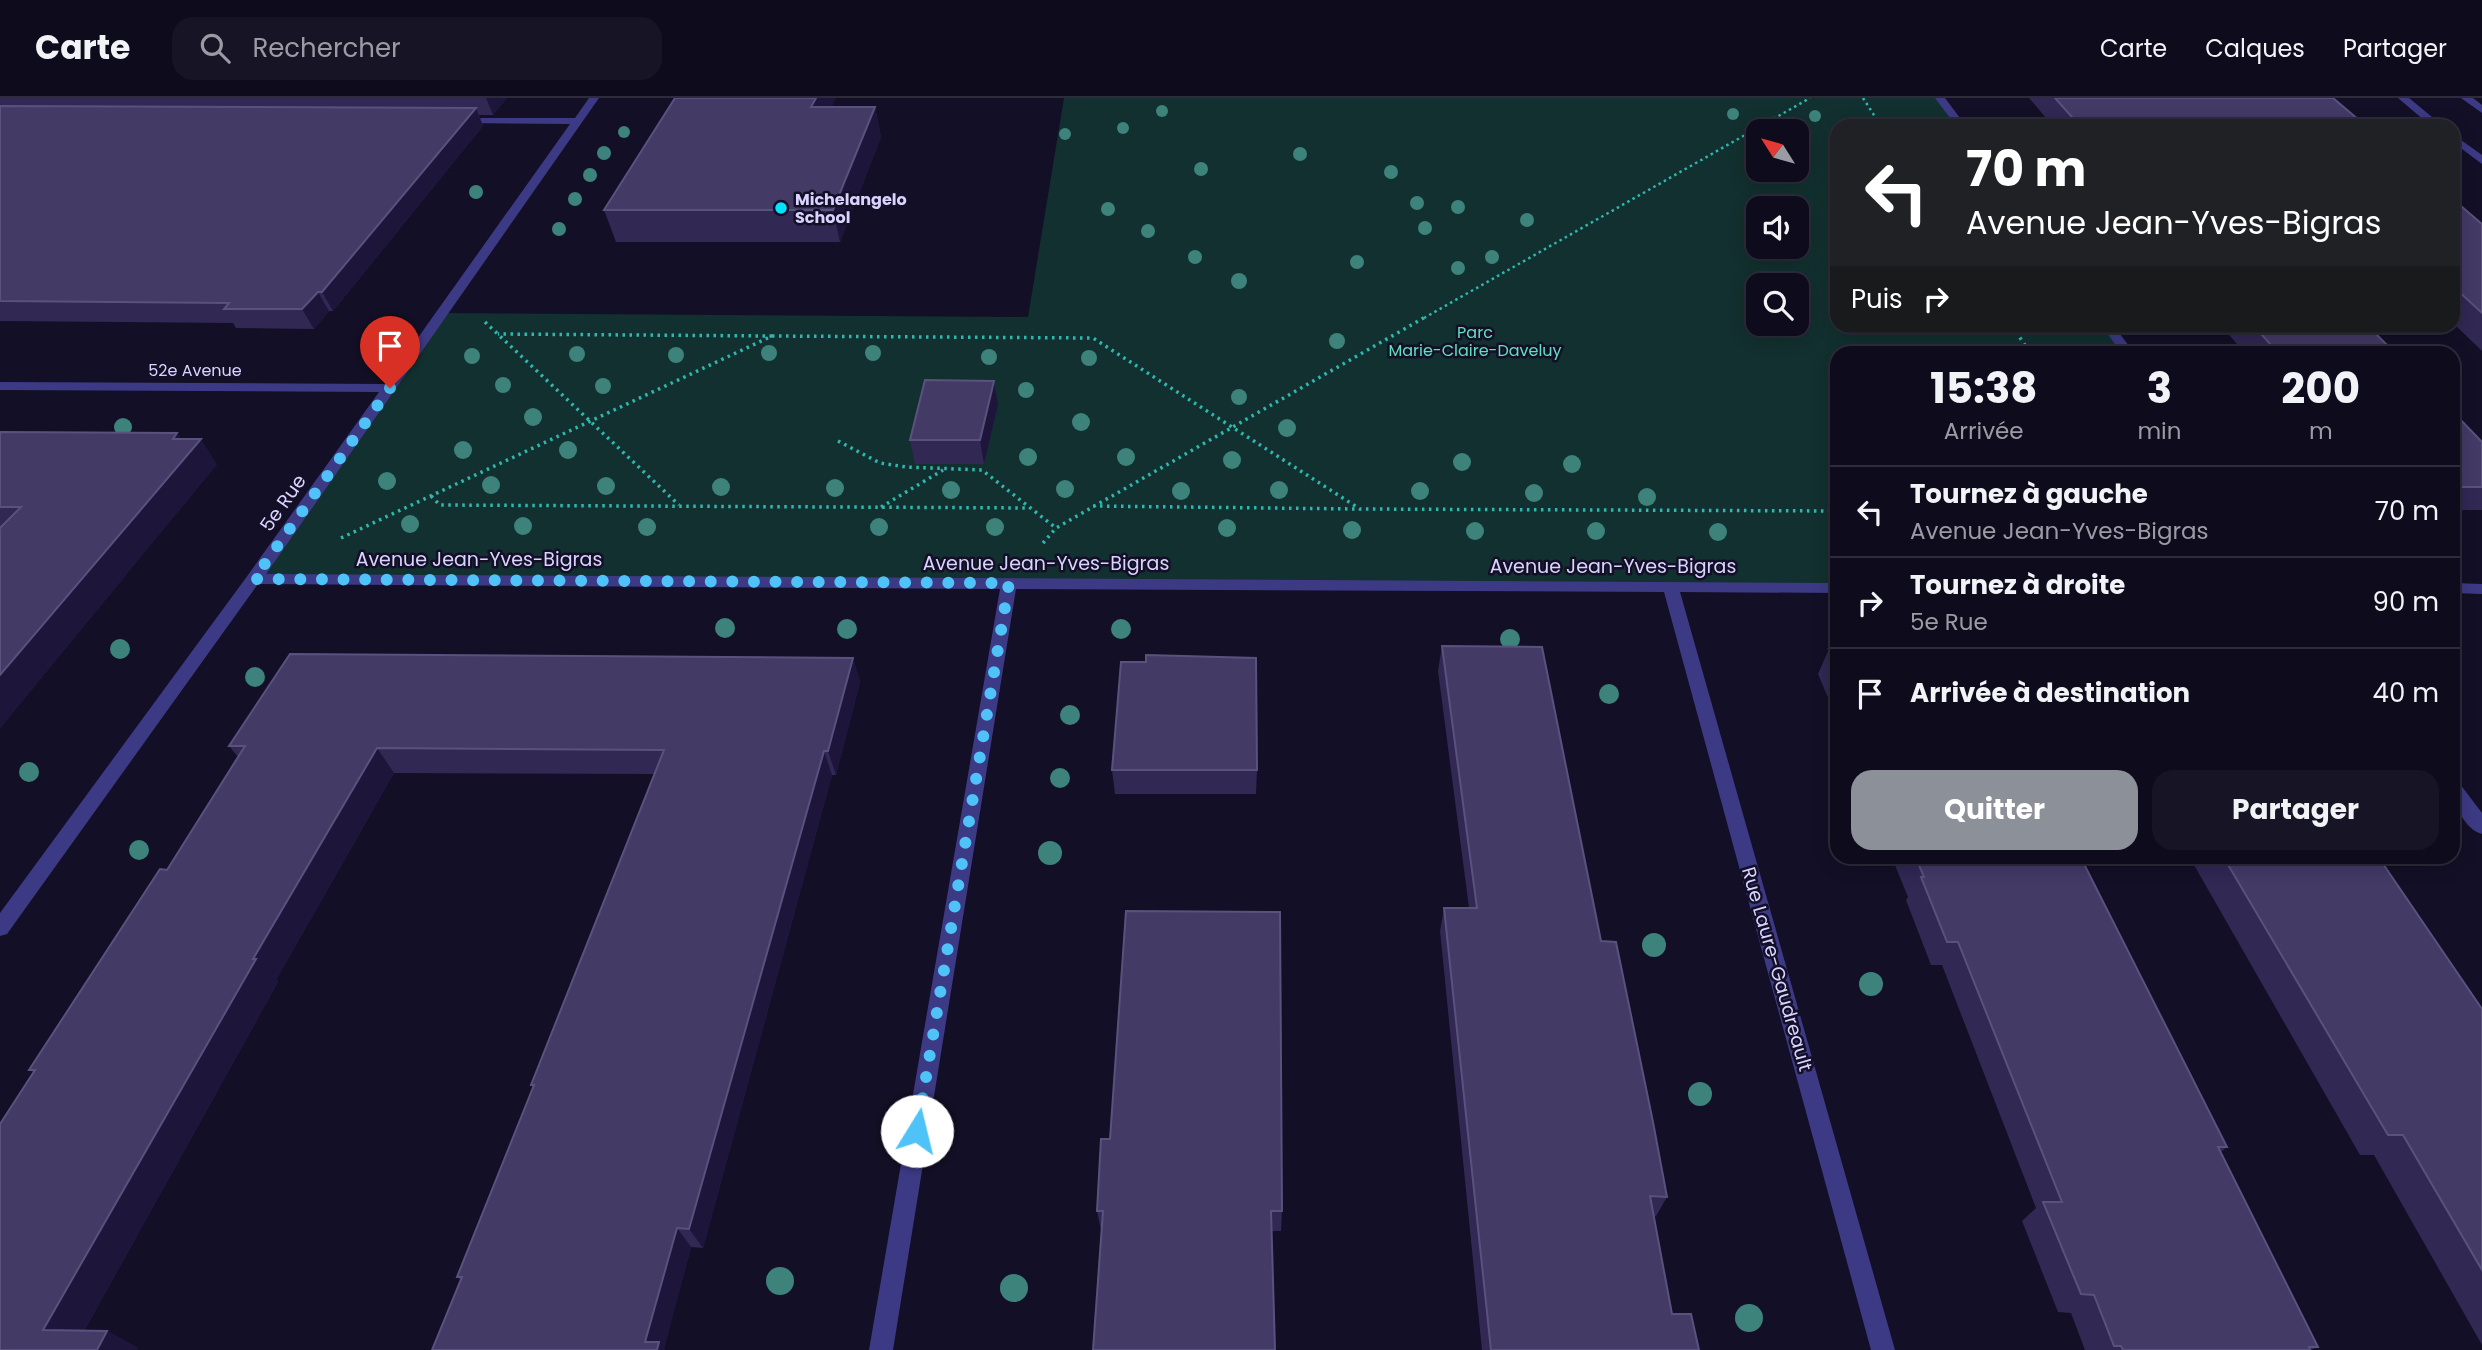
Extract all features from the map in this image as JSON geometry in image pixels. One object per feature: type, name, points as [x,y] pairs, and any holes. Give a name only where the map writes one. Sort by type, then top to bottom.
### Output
[{"type":"street","name":"5e Rue","points":[[0,928],[254,579],[594,98]]},
{"type":"street","points":[[1940,98],[1956,119]]},
{"type":"street","points":[[2403,98],[2429,119]]},
{"type":"street","points":[[2466,98],[2482,110]]},
{"type":"street","points":[[439,120],[577,121]]},
{"type":"street","points":[[2460,143],[2482,161]]},
{"type":"street","name":"52e Avenue","points":[[0,386],[390,388]]},
{"type":"street","name":"Avenue Jean-Yves-Bigras","points":[[254,579],[1830,588]]},
{"type":"street","points":[[880,1350],[1009,583]]},
{"type":"street","name":"Rue Laure-Gaudreault","points":[[1671,588],[1883,1350]]},
{"type":"street","points":[[2460,589],[2482,589]]},
{"type":"street","points":[[2460,797],[2482,827]]},
{"type":"path","points":[[838,441],[880,463],[982,470],[1056,528],[1810,98]]},
{"type":"path","points":[[1863,98],[1876,119]]},
{"type":"path","points":[[455,294],[680,506]]},
{"type":"path","points":[[498,334],[1093,338],[1360,509]]},
{"type":"path","points":[[330,543],[772,337]]},
{"type":"path","points":[[880,507],[944,469]]},
{"type":"path","points":[[431,496],[440,505],[1030,508]]},
{"type":"path","points":[[1092,506],[1830,511]]},
{"type":"green space","name":"Parc Marie-Claire-Daveluy","points":[[1064,98],[1940,98],[1956,119],[1830,119],[1830,333],[2113,333],[2124,346],[1830,346],[1830,586],[254,579],[443,313],[1028,317]]},
{"type":"building","points":[[675,98],[816,98],[811,107],[875,107],[833,210],[604,210]]},
{"type":"building","points":[[2055,98],[2333,98],[2358,119],[2074,119]]},
{"type":"building","points":[[0,106],[476,108],[322,292],[318,292],[302,309],[224,309],[229,303],[0,301]]},
{"type":"building","points":[[2460,205],[2482,224],[2482,313],[2460,293]]},
{"type":"building","points":[[2260,333],[2375,333],[2388,346],[2272,346]]},
{"type":"building","points":[[925,380],[994,381],[980,440],[910,440]]},
{"type":"building","points":[[2460,419],[2482,442],[2482,487],[2460,487]]},
{"type":"building","points":[[0,432],[177,433],[173,439],[201,439],[0,675],[0,528],[21,507],[0,507]]},
{"type":"building","points":[[1442,646],[1542,647],[1601,941],[1616,942],[1653,1122],[1667,1197],[1650,1196],[1672,1314],[1691,1314],[1699,1350],[1491,1350],[1444,908],[1477,908]]},
{"type":"building","points":[[290,654],[853,658],[828,751],[824,751],[689,1229],[677,1228],[645,1342],[659,1342],[657,1350],[432,1350],[462,1277],[457,1277],[534,1085],[531,1085],[664,750],[377,748],[253,959],[256,959],[43,1330],[107,1331],[97,1350],[0,1350],[0,1124],[35,1070],[29,1070],[160,869],[167,870],[245,746],[229,746]]},
{"type":"building","points":[[1146,655],[1256,658],[1257,770],[1112,770],[1121,662],[1146,662]]},
{"type":"building","points":[[1919,864],[2084,864],[2227,1147],[2218,1147],[2318,1347],[2309,1347],[2310,1350],[2123,1350],[2121,1346],[2114,1346],[2094,1295],[2081,1294],[2043,1202],[2062,1202],[1958,942],[1947,942],[1921,877],[1924,877]]},
{"type":"building","points":[[2228,864],[2383,864],[2482,1009],[2482,1270],[2403,1135],[2388,1135]]},
{"type":"building","points":[[1126,911],[1280,912],[1282,1211],[1271,1211],[1275,1350],[1093,1350],[1103,1211],[1097,1211],[1101,1139],[1110,1139]]},
{"type":"place","name":"Michelangelo School","points":[[781,208]]},
{"type":"route","points":[[390,388],[254,579],[1009,583],[917,1131]]}]
